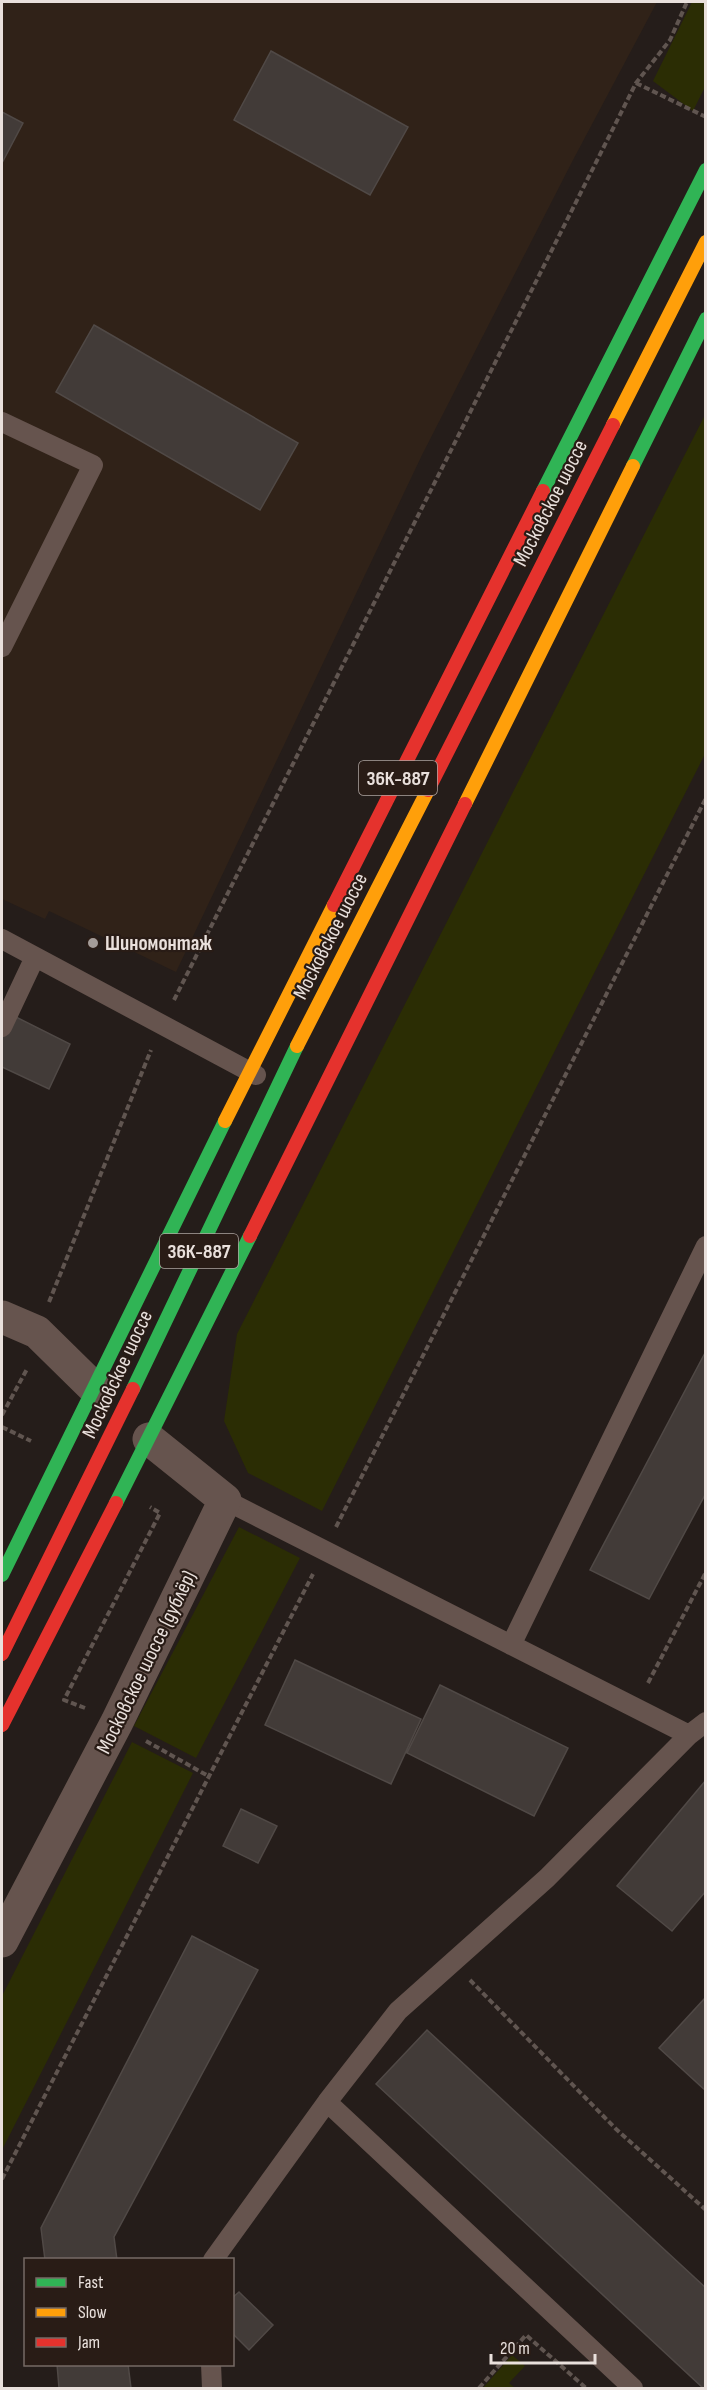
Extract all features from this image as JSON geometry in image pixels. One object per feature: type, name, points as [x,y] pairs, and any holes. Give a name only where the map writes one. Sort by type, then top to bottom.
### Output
[{"type":"main road","name":"Московское шоссе","points":[[2,1575],[249,1072],[705,170]]},
{"type":"main road","name":"Московское шоссе","points":[[2,1725],[133,1426],[277,1086],[705,242]]},
{"type":"main road","name":"Московское шоссе","points":[[2,1654],[94,1472],[133,1426],[705,319]]},
{"type":"main road","points":[[94,1389],[133,1426]]},
{"type":"street","points":[[2,1317],[37,1332],[94,1389]]},
{"type":"street","points":[[133,1426],[225,1500]]},
{"type":"street","name":"Московское шоссе (дублёр)","points":[[2,1941],[117,1722],[225,1500]]},
{"type":"lane","points":[[2,422],[93,465],[2,647]]},
{"type":"lane","points":[[2,939],[277,1086]]},
{"type":"lane","points":[[2,1027],[35,957]]},
{"type":"lane","points":[[511,1645],[705,1246]]},
{"type":"lane","points":[[225,1500],[689,1735]]},
{"type":"lane","points":[[214,2258],[327,2102],[398,2011],[547,1878],[689,1735],[705,1722]]},
{"type":"lane","points":[[327,2102],[633,2388]]},
{"type":"lane","points":[[211,2366],[212,2388]]},
{"type":"path","points":[[2,1415],[26,1374],[37,1332],[161,1025],[636,83],[670,40],[687,2]]},
{"type":"path","points":[[636,83],[705,117]]},
{"type":"path","points":[[2,2179],[210,1777],[705,798]]},
{"type":"path","points":[[86,1708],[64,1700],[160,1513]]},
{"type":"path","points":[[635,1708],[705,1572]]},
{"type":"path","points":[[142,1739],[210,1777]]},
{"type":"path","points":[[453,1962],[616,2129],[705,2210]]},
{"type":"path","points":[[478,2388],[526,2335],[586,2388]]},
{"type":"shaded area","points":[[2,2],[657,2],[573,160],[422,455],[176,972],[49,911],[45,919],[2,899]]},
{"type":"green space","points":[[692,2],[706,2],[705,87],[693,111],[653,81]]},
{"type":"green space","points":[[705,415],[705,754],[322,1511],[248,1473],[224,1421],[237,1334]]},
{"type":"green space","points":[[239,1527],[300,1558],[196,1758],[134,1726]]},
{"type":"green space","points":[[132,1742],[193,1773],[2,2150],[2,1996]]},
{"type":"green space","points":[[512,2355],[525,2366],[509,2383],[515,2388],[483,2388]]},
{"type":"building","points":[[271,51],[408,127],[370,195],[234,120]]},
{"type":"building","points":[[2,112],[23,123],[2,163]]},
{"type":"building","points":[[94,325],[298,443],[260,510],[56,392]]},
{"type":"building","points":[[2,1010],[70,1044],[49,1089],[2,1067]]},
{"type":"building","points":[[706,1351],[706,1493],[649,1599],[590,1570]]},
{"type":"building","points":[[295,1660],[421,1719],[391,1784],[265,1725]]},
{"type":"building","points":[[440,1685],[568,1748],[534,1816],[407,1753]]},
{"type":"building","points":[[706,1780],[706,1891],[672,1931],[617,1886]]},
{"type":"building","points":[[241,1809],[277,1826],[258,1863],[223,1846]]},
{"type":"building","points":[[192,1936],[258,1970],[114,2237],[117,2258],[45,2258],[41,2228]]},
{"type":"building","points":[[706,1997],[706,2091],[659,2048]]},
{"type":"building","points":[[427,2030],[706,2288],[706,2388],[703,2388],[376,2084]]},
{"type":"building","points":[[239,2292],[273,2325],[249,2350],[234,2335],[234,2296]]},
{"type":"building","points":[[57,2366],[128,2366],[131,2388],[59,2388]]},
{"type":"traffic: fast","points":[[543,491],[706,170]]},
{"type":"traffic: fast","points":[[633,466],[706,319]]},
{"type":"traffic: fast","points":[[133,1389],[297,1046]]},
{"type":"traffic: fast","points":[[2,1575],[225,1121]]},
{"type":"traffic: fast","points":[[116,1503],[250,1236]]},
{"type":"traffic: slow","points":[[613,425],[706,242]]},
{"type":"traffic: slow","points":[[465,804],[633,466]]},
{"type":"traffic: slow","points":[[297,1046],[428,790]]},
{"type":"traffic: slow","points":[[225,1121],[334,905]]},
{"type":"traffic: jam","points":[[428,790],[613,425]]},
{"type":"traffic: jam","points":[[334,905],[543,491]]},
{"type":"traffic: jam","points":[[250,1236],[465,804]]},
{"type":"traffic: jam","points":[[2,1654],[133,1389]]},
{"type":"traffic: jam","points":[[2,1725],[116,1503]]},
{"type":"place","name":"Шиномонтаж","points":[[93,943]]}]
